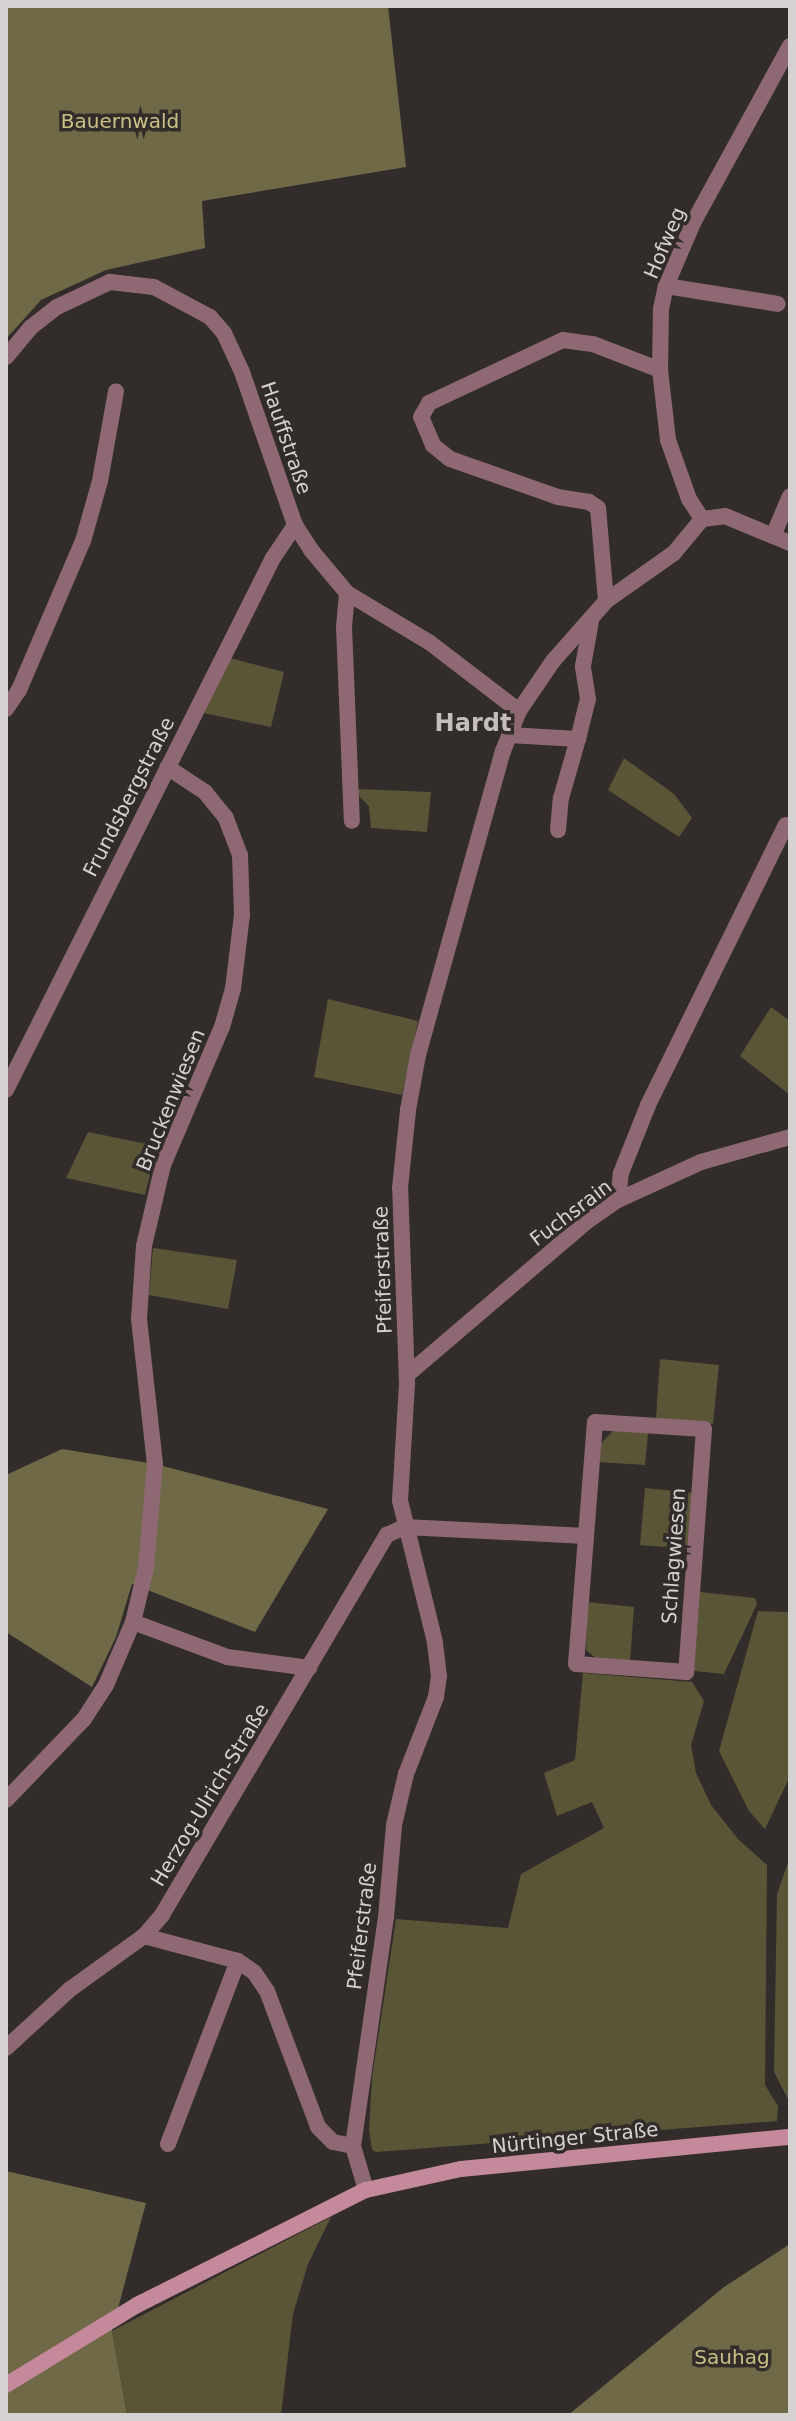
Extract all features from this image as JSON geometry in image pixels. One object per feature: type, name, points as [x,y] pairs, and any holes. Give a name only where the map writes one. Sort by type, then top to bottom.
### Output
[{"type":"main road","name":"Nürtinger Straße","points":[[6,2385],[177,2284],[366,2190],[461,2169],[790,2137]]},
{"type":"street","name":"Hofweg","points":[[702,519],[689,499],[668,440],[660,370],[661,309],[666,286],[693,223],[790,46]]},
{"type":"street","name":"Hauffstraße","points":[[6,357],[30,328],[86,290],[110,282],[133,282],[175,296],[210,317],[224,333],[242,372],[295,525],[347,593],[429,642],[519,711]]},
{"type":"street","points":[[666,286],[778,304]]},
{"type":"street","points":[[606,601],[598,508],[589,502],[558,497],[450,459],[433,445],[421,417],[429,403],[563,340],[593,344],[660,370]]},
{"type":"street","points":[[6,709],[19,690],[83,541],[100,481],[116,391]]},
{"type":"street","points":[[773,536],[790,496]]},
{"type":"street","points":[[702,519],[725,516],[790,543]]},
{"type":"street","name":"Pfeiferstraße","points":[[366,2190],[353,2146],[386,1917],[394,1825],[406,1774],[436,1697],[439,1676],[435,1642],[400,1501],[407,1375],[400,1188],[408,1110],[418,1055],[481,822],[519,711],[553,661],[592,615],[606,601],[674,553],[702,519]]},
{"type":"street","name":"Frundsbergstraße","points":[[6,1090],[273,558],[295,525]]},
{"type":"street","points":[[347,593],[344,626],[352,821]]},
{"type":"street","points":[[558,830],[561,798],[588,699],[583,666],[592,615]]},
{"type":"street","points":[[509,735],[578,739]]},
{"type":"street","name":"Bruckenwiesen","points":[[6,1800],[95,1704],[119,1661],[133,1622],[146,1568],[155,1464],[139,1319],[144,1246],[163,1165],[222,1027],[233,989],[241,929],[240,855],[235,837],[215,802],[167,767]]},
{"type":"street","points":[[618,1200],[621,1173],[648,1105],[786,825]]},
{"type":"street","name":"Fuchsrain","points":[[407,1375],[586,1222],[618,1200],[701,1162],[790,1137]]},
{"type":"street","name":"Schlagwiesen","points":[[595,1422],[704,1429],[686,1672],[576,1664],[586,1536],[595,1422]]},
{"type":"street","points":[[404,1527],[586,1536]]},
{"type":"street","name":"Herzog-Ulrich-Straße","points":[[6,2048],[69,1990],[144,1936],[162,1915],[387,1535],[404,1527]]},
{"type":"street","points":[[133,1622],[227,1657],[309,1668]]},
{"type":"street","points":[[144,1936],[238,1961],[254,1972],[267,1991],[318,2127],[333,2142],[353,2146]]},
{"type":"street","points":[[168,2144],[238,1961]]},
{"type":"shaded area","points":[[230,658],[284,672],[271,727],[203,713]]},
{"type":"shaded area","points":[[624,758],[674,794],[692,818],[679,837],[608,790]]},
{"type":"shaded area","points":[[357,789],[431,792],[427,832],[371,828],[369,806],[357,794]]},
{"type":"shaded area","points":[[328,999],[418,1021],[402,1095],[314,1077]]},
{"type":"shaded area","points":[[771,1007],[790,1021],[790,1095],[740,1056]]},
{"type":"shaded area","points":[[88,1132],[157,1146],[145,1195],[66,1178]]},
{"type":"shaded area","points":[[153,1248],[237,1260],[228,1309],[149,1295]]},
{"type":"shaded area","points":[[660,1359],[719,1365],[713,1424],[656,1419]]},
{"type":"shaded area","points":[[614,1430],[648,1433],[645,1465],[599,1462],[601,1443]]},
{"type":"shaded area","points":[[645,1488],[694,1493],[689,1549],[640,1545]]},
{"type":"shaded area","points":[[700,1592],[755,1598],[757,1604],[724,1674],[694,1671]]},
{"type":"shaded area","points":[[587,1602],[634,1607],[630,1663],[598,1660],[586,1650]]},
{"type":"shaded area","points":[[758,1611],[790,1612],[790,1776],[765,1829],[749,1811],[719,1751]]},
{"type":"shaded area","points":[[583,1673],[692,1682],[704,1701],[691,1745],[696,1773],[711,1805],[738,1839],[767,1865],[765,2085],[778,2106],[777,2121],[376,2152],[372,2150],[369,2130],[372,2078],[396,1919],[508,1928],[521,1874],[604,1828],[592,1802],[557,1816],[544,1773],[575,1760]]},
{"type":"shaded area","points":[[790,1857],[790,2103],[774,2072],[777,1894]]},
{"type":"shaded area","points":[[331,2217],[308,2264],[293,2314],[281,2415],[127,2415],[112,2331]]},
{"type":"green space","name":"Bauernwald","points":[[6,6],[388,6],[406,167],[202,201],[205,248],[106,270],[41,300],[6,339]]},
{"type":"green space","points":[[62,1449],[155,1464],[328,1509],[255,1632],[132,1584],[116,1637],[92,1687],[6,1632],[6,1475]]},
{"type":"green space","points":[[6,2171],[146,2203],[112,2331],[127,2415],[6,2415]]},
{"type":"green space","name":"Sauhag","points":[[790,2244],[790,2415],[568,2415],[724,2287]]},
{"type":"district","name":"Hardt","points":[[473,724]]}]
